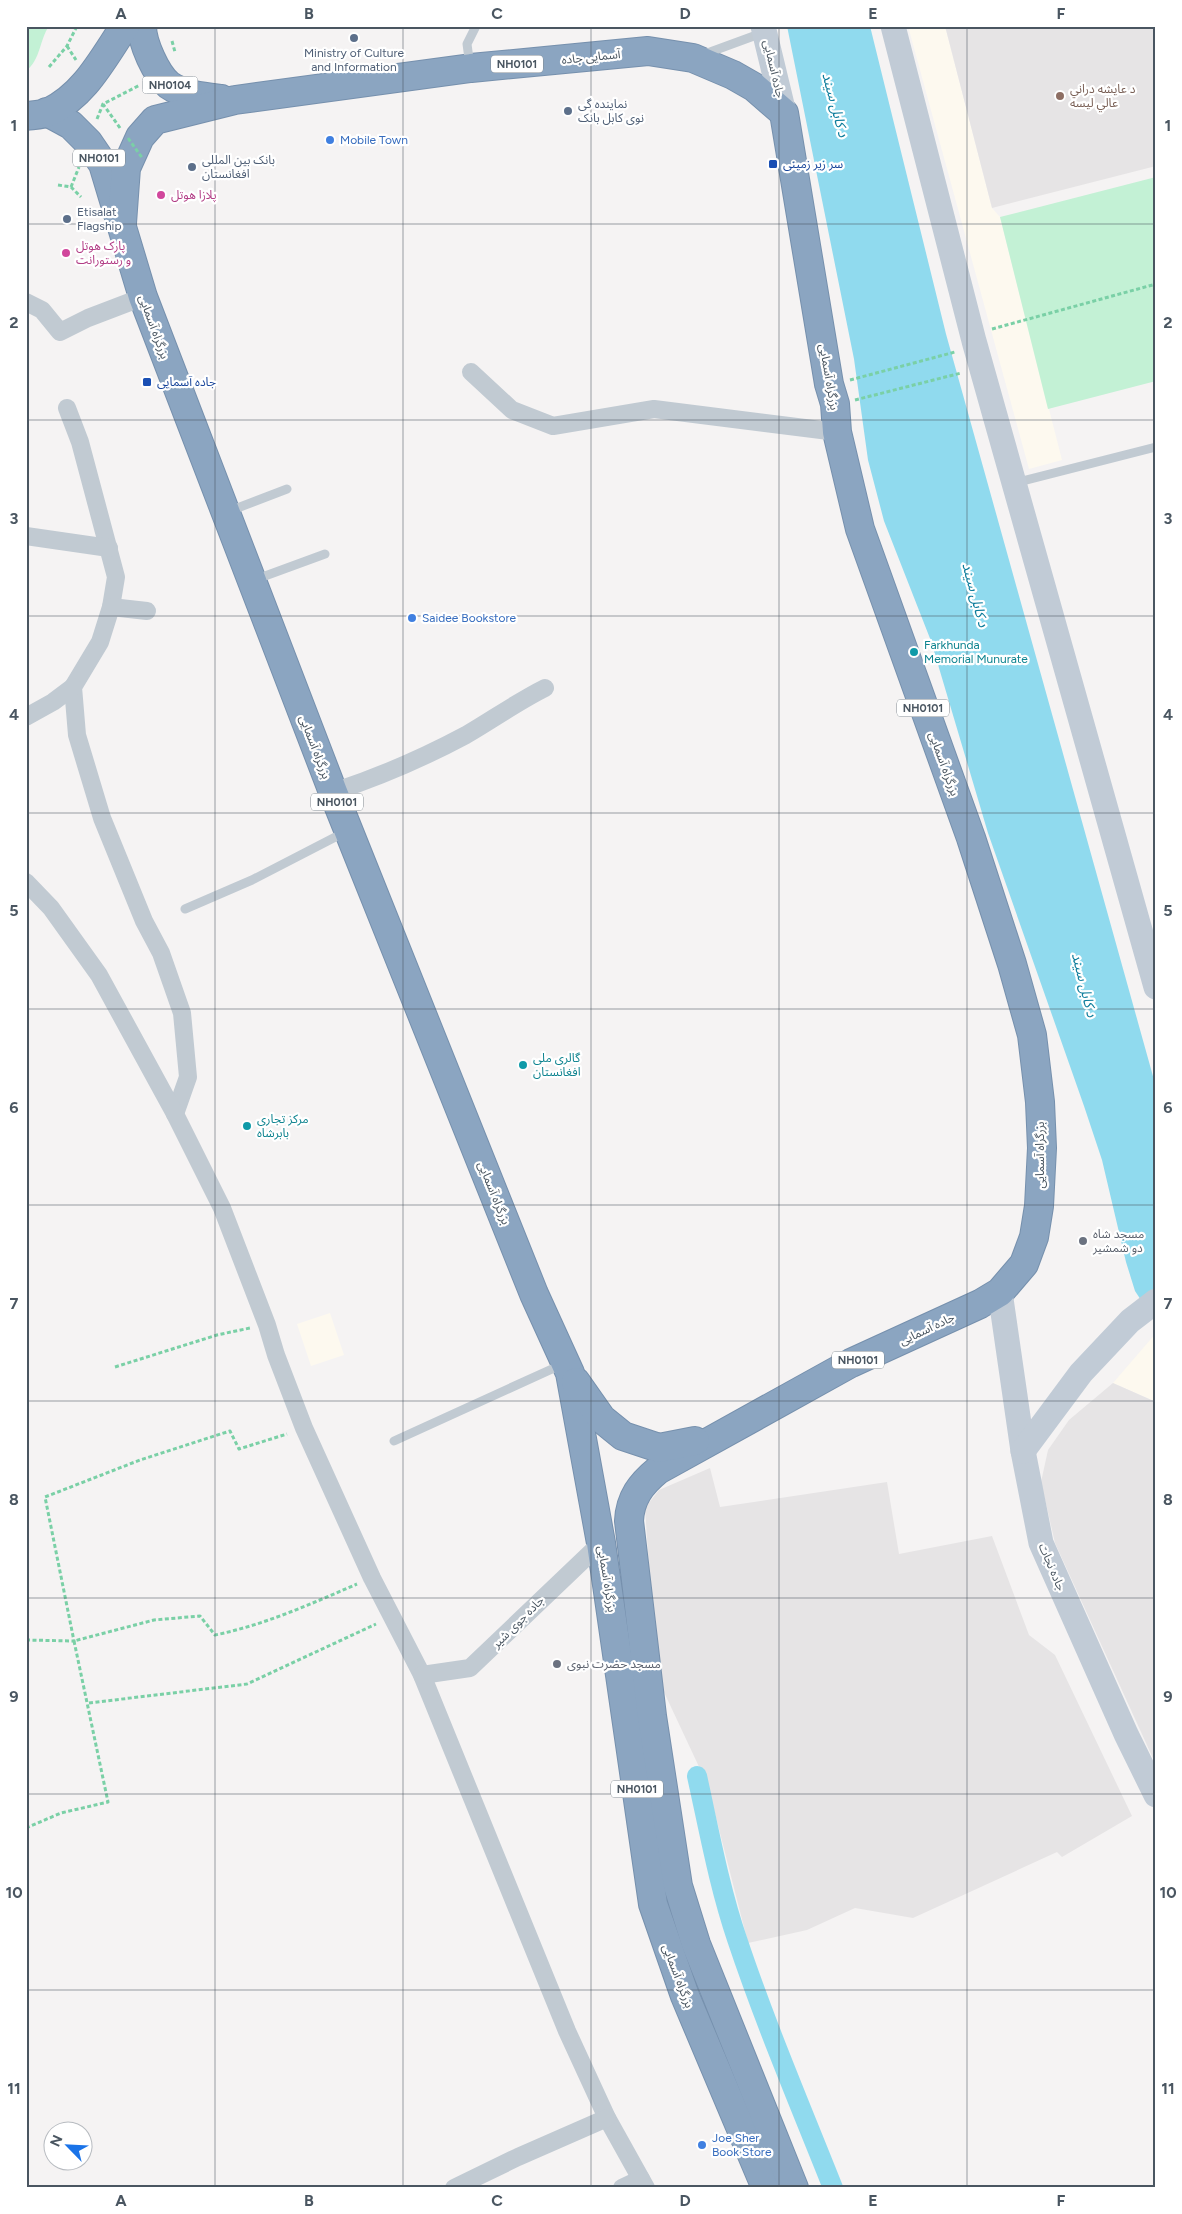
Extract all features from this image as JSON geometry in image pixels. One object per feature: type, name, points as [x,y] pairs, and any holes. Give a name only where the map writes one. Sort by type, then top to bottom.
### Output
[{"type":"highway","points":[[37,114],[73,97],[92,76],[125,26]]},
{"type":"highway","name":"NH0104","points":[[142,26],[150,58],[168,84],[186,93],[235,100]]},
{"type":"highway","name":"آسمایی جاده","points":[[235,100],[471,68],[648,51],[694,58],[733,75],[747,83],[784,113]]},
{"type":"highway","name":"NH0101","points":[[122,223],[126,168],[140,137],[154,120],[235,100]]},
{"type":"highway","name":"بزرگراه آسمایی","points":[[784,113],[835,404],[837,432],[860,529],[971,838],[1012,964],[1032,1034],[1040,1102],[1042,1148],[1039,1206],[1034,1237],[1024,1264],[1000,1292]]},
{"type":"highway","name":"NH0101","points":[[37,114],[71,126],[88,142],[103,164],[122,223]]},
{"type":"highway","name":"بزرگراه آسمایی","points":[[122,223],[143,298],[333,792],[534,1294],[568,1368],[601,1543],[653,1904],[685,1996],[766,2188]]},
{"type":"highway","name":"جاده آسمایی","points":[[721,1436],[851,1363],[980,1304],[1000,1292]]},
{"type":"highway","points":[[568,1368],[602,1419],[624,1436],[659,1448],[721,1436]]},
{"type":"highway","name":"NH0101","points":[[721,1436],[658,1470],[644,1481],[630,1506],[628,1520],[652,1716],[678,1886],[696,1944],[794,2188]]},
{"type":"main road","points":[[893,26],[964,343],[1015,483],[1156,987]]},
{"type":"main road","name":"جاده آسمایی","points":[[764,29],[784,113]]},
{"type":"main road","name":"جاده نجات","points":[[1000,1292],[1023,1451],[1041,1543],[1156,1795]]},
{"type":"main road","points":[[1023,1451],[1081,1373],[1130,1321],[1156,1301]]},
{"type":"street","points":[[26,302],[42,310],[60,332],[88,318],[143,298]]},
{"type":"street","points":[[471,372],[512,410],[553,426],[654,409],[837,432]]},
{"type":"street","points":[[26,717],[53,702],[73,687],[100,642],[112,607],[116,577],[110,548],[80,442],[67,408]]},
{"type":"street","points":[[26,536],[110,548]]},
{"type":"street","points":[[112,607],[147,611]]},
{"type":"street","points":[[73,687],[77,735],[102,818],[144,921],[161,953],[182,1013],[188,1077],[175,1114]]},
{"type":"street","points":[[333,792],[390,773],[466,735],[545,688]]},
{"type":"street","points":[[26,882],[51,908],[99,975],[175,1114],[222,1208],[304,1428],[372,1578],[422,1676],[568,2031],[607,2118],[644,2184],[622,2188]]},
{"type":"street","name":"جاده جوی شیر","points":[[422,1676],[470,1668],[601,1543]]},
{"type":"street","points":[[454,2188],[518,2156],[607,2118]]},
{"type":"lane","points":[[471,68],[467,44],[476,26]]},
{"type":"lane","points":[[694,58],[764,29]]},
{"type":"lane","points":[[1015,483],[1156,447]]},
{"type":"lane","points":[[225,512],[287,489]]},
{"type":"lane","points":[[252,581],[325,554]]},
{"type":"lane","points":[[185,909],[252,880],[348,830]]},
{"type":"lane","points":[[394,1441],[568,1368]]},
{"type":"path","points":[[49,67],[67,46],[77,26]]},
{"type":"path","points":[[143,159],[103,104],[161,74]]},
{"type":"path","points":[[58,185],[71,187],[81,197]]},
{"type":"path","points":[[847,381],[1156,284]]},
{"type":"path","points":[[853,401],[960,374]]},
{"type":"path","points":[[115,1367],[217,1334],[267,1325]]},
{"type":"path","points":[[26,1828],[61,1814],[108,1802],[46,1498],[140,1460],[230,1431],[239,1449],[304,1428]]},
{"type":"path","points":[[26,1640],[74,1641],[154,1620],[200,1616],[215,1635],[231,1632],[300,1608],[372,1578]]},
{"type":"path","points":[[88,1703],[248,1684],[393,1617]]},
{"type":"shaded area","points":[[908,26],[945,26],[992,208],[1000,217],[1062,460],[1029,469]]},
{"type":"shaded area","name":"د عایشه دراني عالي لیسه","points":[[945,26],[1156,26],[1156,166],[992,208]]},
{"type":"shaded area","points":[[330,1313],[344,1355],[311,1366],[297,1324]]},
{"type":"shaded area","points":[[1156,1333],[1156,1402],[1113,1383]]},
{"type":"shaded area","points":[[1113,1383],[1156,1402],[1156,1765],[1055,1543],[1041,1482],[1048,1450],[1069,1420]]},
{"type":"shaded area","points":[[710,1468],[720,1507],[887,1482],[899,1554],[992,1536],[1029,1635],[1055,1655],[1132,1816],[1062,1857],[1057,1852],[913,1918],[855,1908],[807,1930],[748,1943],[708,1786],[656,1675],[645,1508],[659,1490]]},
{"type":"green space","points":[[26,26],[49,26],[35,61],[26,71]]},
{"type":"green space","points":[[1156,177],[1156,381],[1048,409],[1000,217]]},
{"type":"water","name":"د کابل سيند","points":[[787,26],[870,26],[946,334],[1156,1087],[1156,1323],[1135,1291],[1126,1262],[1102,1160],[988,833],[931,641],[884,521],[868,460],[854,359]]},
{"type":"waterway","points":[[697,1776],[720,1878],[737,1939],[771,2033],[833,2188]]},
{"type":"place","name":"Ministry of Culture and Information","points":[[354,38]]},
{"type":"place","name":"د عایشه دراني عالي لیسه","points":[[1060,96]]},
{"type":"place","name":"نماینده گی نوی کابل بانک","points":[[568,111]]},
{"type":"place","name":"Mobile Town","points":[[330,140]]},
{"type":"place","name":"سر زیر زمینی","points":[[773,164]]},
{"type":"place","name":"بانک بین المللی افغانستان","points":[[192,167]]},
{"type":"place","name":"پلازا هوتل","points":[[161,195]]},
{"type":"place","name":"Etisalat Flagship","points":[[67,219]]},
{"type":"place","name":"پارک هوتل و رستورانت","points":[[66,253]]},
{"type":"place","name":"جاده آسمایی","points":[[147,382]]},
{"type":"place","name":"Saidee Bookstore","points":[[412,618]]},
{"type":"place","name":"Farkhunda Memorial Munurate","points":[[914,652]]},
{"type":"place","name":"گالری ملی افغانستان","points":[[523,1065]]},
{"type":"place","name":"مرکز تجاری بابرشاه","points":[[247,1126]]},
{"type":"place","name":"مسجد شاه دو شمشیر","points":[[1083,1241]]},
{"type":"place","name":"مسجد حضرت نبوی","points":[[557,1664]]},
{"type":"place","name":"Joe Sher Book Store","points":[[702,2145]]}]
